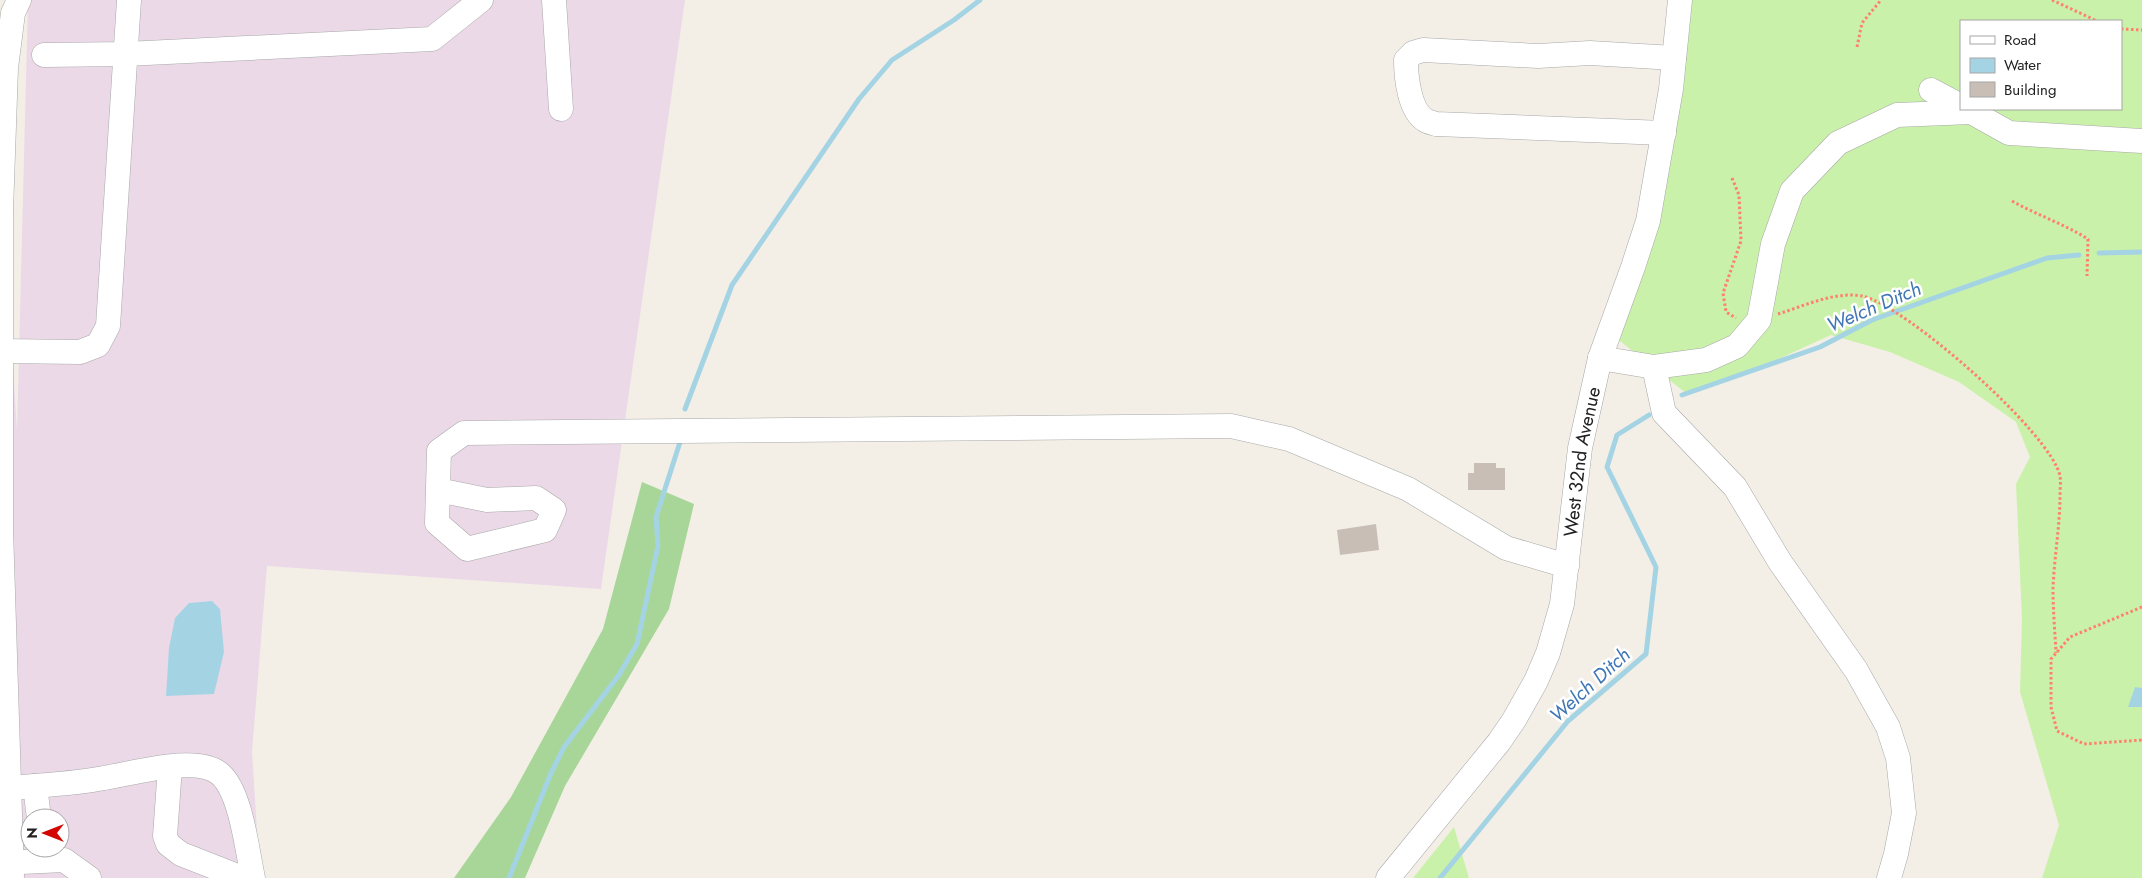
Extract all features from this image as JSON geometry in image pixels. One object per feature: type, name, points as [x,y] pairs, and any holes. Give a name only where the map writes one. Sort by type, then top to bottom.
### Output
[{"type":"street","points":[[19,0],[13,13],[6,68],[1,211],[1,529],[10,788],[8,868],[44,858]]},
{"type":"street","points":[[0,351],[80,352],[98,344],[108,326],[129,0]]},
{"type":"street","points":[[44,55],[126,54],[432,39],[481,0]]},
{"type":"street","points":[[554,0],[562,109]]},
{"type":"street","name":"West 32nd Avenue","points":[[1388,878],[1499,742],[1536,681],[1548,653],[1562,604],[1580,448],[1600,358],[1648,222],[1664,133],[1680,0]]},
{"type":"street","points":[[1664,133],[1436,124],[1424,120],[1413,105],[1406,77],[1406,60],[1413,54],[1423,50],[1518,55],[1590,53],[1674,58]]},
{"type":"street","points":[[1931,90],[1960,106]]},
{"type":"street","points":[[1600,358],[1654,367],[1706,360],[1738,346],[1759,320],[1773,244],[1792,191],[1838,142],[1897,115],[1960,110]]},
{"type":"street","points":[[1968,110],[2009,133],[2142,141]]},
{"type":"street","points":[[1654,367],[1664,413],[1735,487],[1780,562],[1856,670],[1888,727],[1898,758],[1904,813],[1889,878]]},
{"type":"street","points":[[438,490],[439,451],[464,433],[1230,426],[1298,443],[1408,489],[1506,548],[1567,566]]},
{"type":"street","points":[[10,788],[104,778],[155,768],[190,766],[208,768],[219,773],[236,798],[253,878]]},
{"type":"street","points":[[170,767],[165,836],[168,844],[200,871],[242,878]]},
{"type":"street","points":[[35,786],[37,808]]},
{"type":"street","points":[[64,858],[89,878]]},
{"type":"path","points":[[1857,47],[1862,23],[1881,0]]},
{"type":"path","points":[[2052,0],[2095,20]]},
{"type":"path","points":[[2122,28],[2142,30]]},
{"type":"path","points":[[1732,178],[1739,195],[1742,221],[1741,241],[1723,293],[1726,312],[1738,320],[1759,320],[1839,295],[1863,296],[1913,322],[1985,383],[2029,426],[2051,454],[2060,476],[2060,508],[2053,589],[2056,653]]},
{"type":"path","points":[[2012,201],[2039,216],[2068,227],[2088,239],[2089,260],[2087,276]]},
{"type":"path","points":[[2142,607],[2070,637],[2051,660],[2051,707],[2057,730],[2084,744],[2142,740]]},
{"type":"shaded area","points":[[28,0],[685,0],[601,589],[267,566],[252,752],[260,878],[0,878],[0,162],[17,430]]},
{"type":"green space","points":[[1681,0],[2142,0],[2142,878],[2042,878],[2059,825],[2020,692],[2022,618],[2016,484],[2030,457],[2016,422],[1959,382],[1890,352],[1831,335],[1757,369],[1687,394],[1611,334],[1632,261]]},
{"type":"green space","points":[[642,482],[694,504],[669,609],[565,786],[525,878],[454,878],[511,797],[603,629]]},
{"type":"green space","points":[[1454,827],[1469,878],[1413,878]]},
{"type":"water","points":[[212,601],[220,609],[224,652],[214,694],[166,696],[169,648],[175,618],[189,603]]},
{"type":"water","points":[[2135,687],[2142,688],[2142,707],[2128,707]]},
{"type":"building","points":[[1474,463],[1496,463],[1496,468],[1505,468],[1505,490],[1468,490],[1468,473],[1474,473]]},
{"type":"building","points":[[1376,524],[1379,550],[1340,555],[1337,530]]},
{"type":"waterway","points":[[685,409],[732,285],[859,99],[892,60],[954,20],[980,0]]},
{"type":"waterway","name":"Welch Ditch","points":[[2099,253],[2142,252]]},
{"type":"waterway","name":"Welch Ditch","points":[[1682,395],[1820,347],[1872,320],[2047,258],[2079,255]]},
{"type":"waterway","name":"Welch Ditch","points":[[1440,878],[1568,721],[1646,654],[1656,567],[1607,467],[1617,435],[1649,415]]},
{"type":"waterway","points":[[509,878],[551,773],[564,747],[619,675],[637,644],[658,546],[656,517],[681,439]]}]
